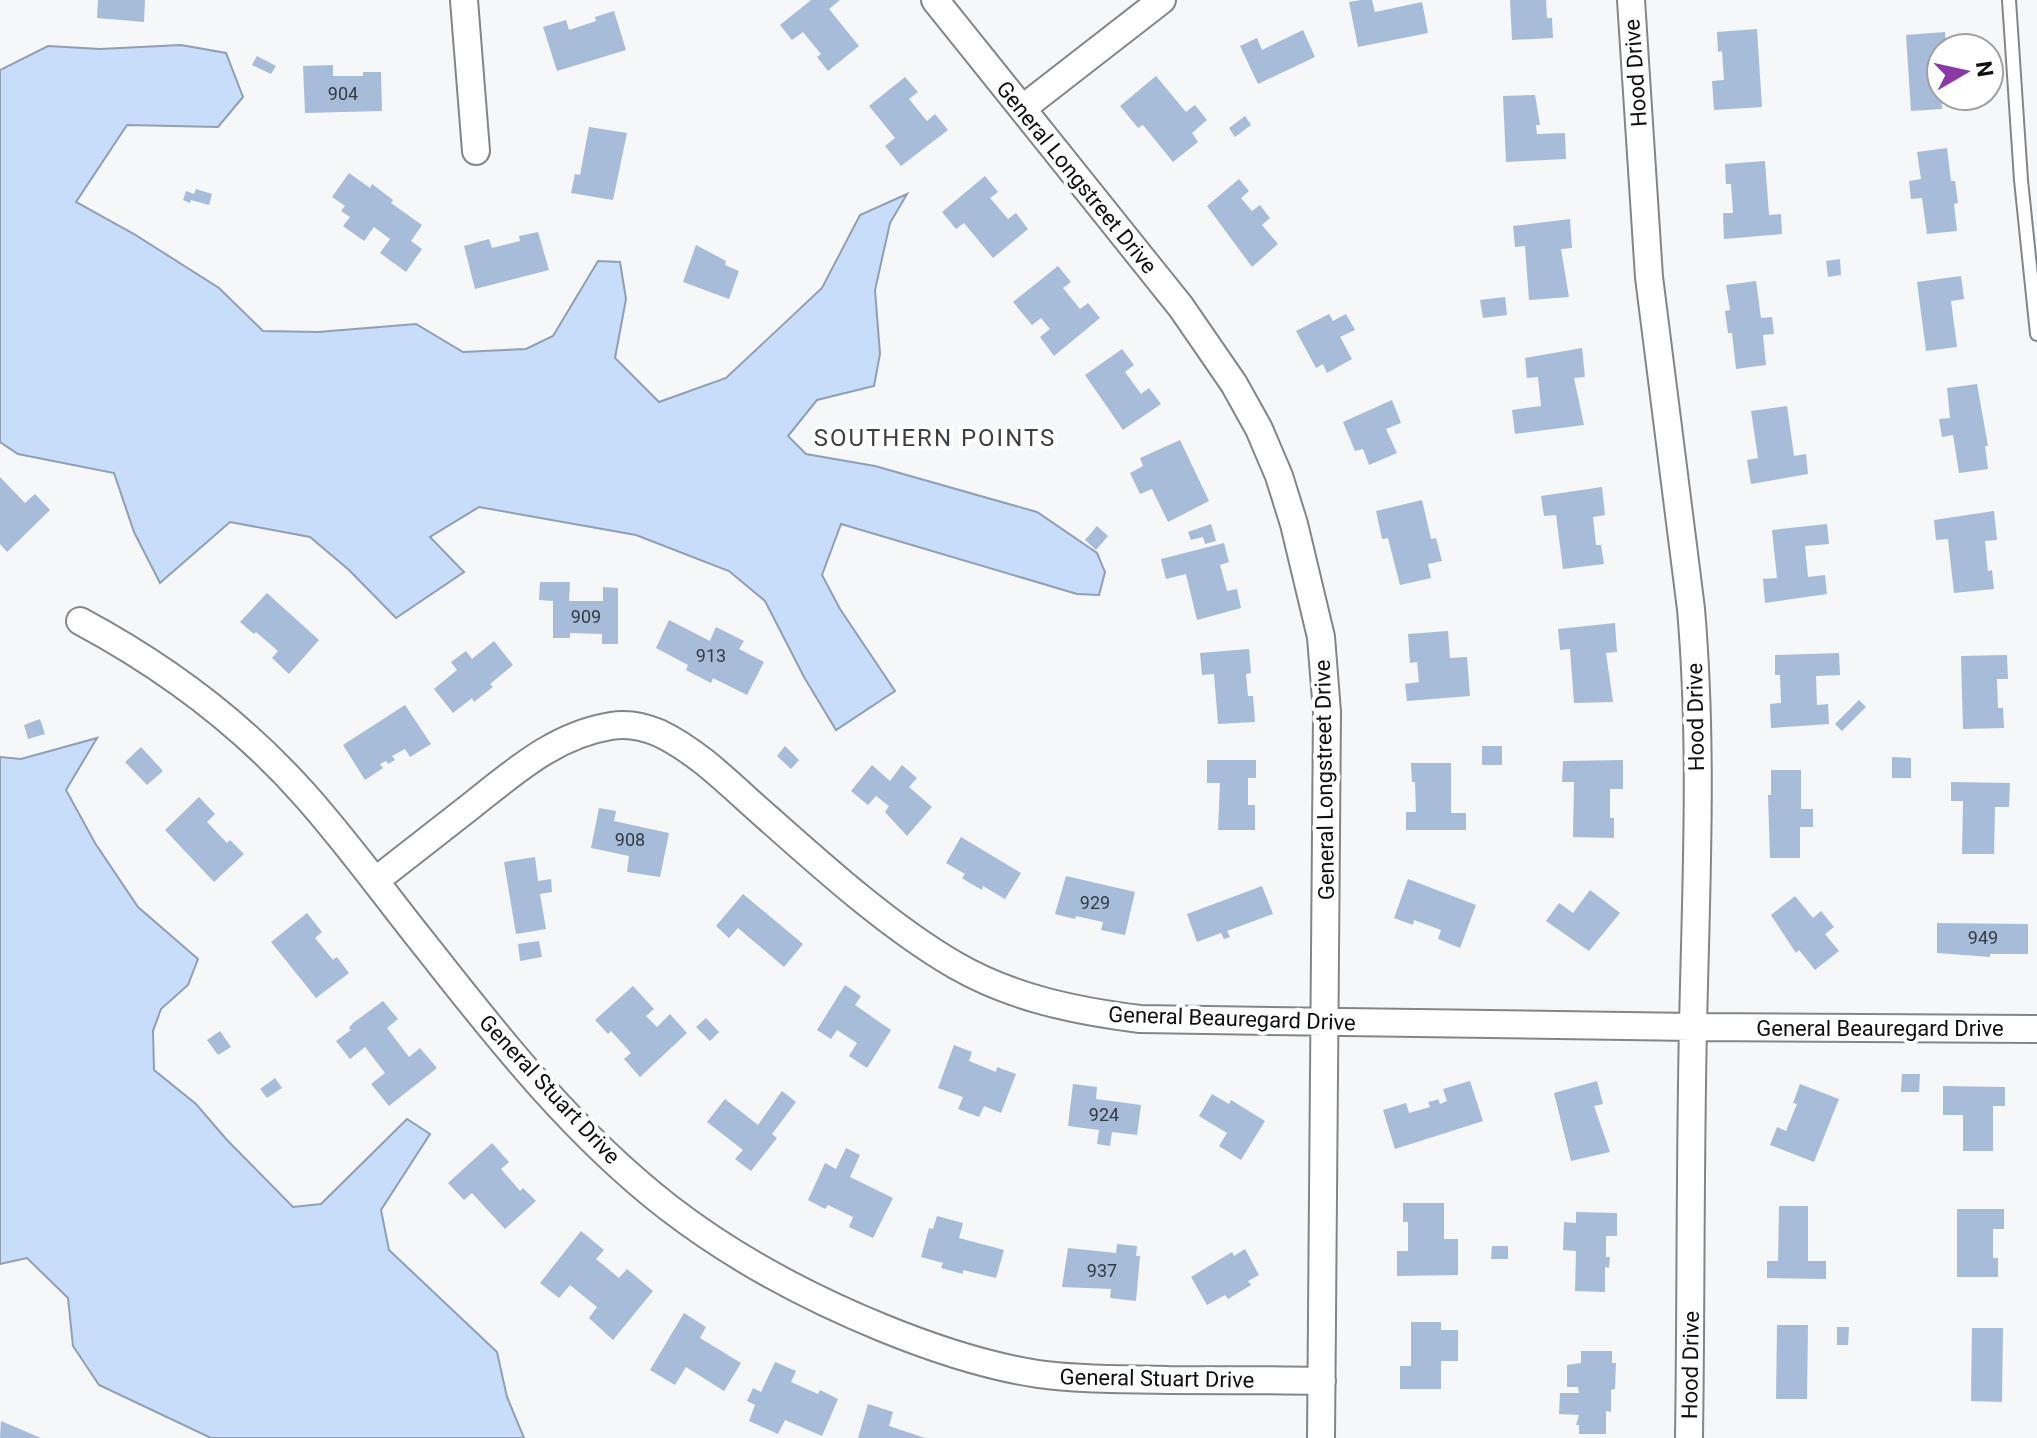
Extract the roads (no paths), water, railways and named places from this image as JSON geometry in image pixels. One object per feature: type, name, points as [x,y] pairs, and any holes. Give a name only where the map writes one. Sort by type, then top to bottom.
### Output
[{"type":"street","points":[[464,0],[476,151]]},
{"type":"street","name":"General Longstreet Drive","points":[[935,0],[1181,307],[1234,384],[1259,429],[1279,476],[1294,524],[1321,637],[1328,757],[1321,1438]]},
{"type":"street","points":[[1023,108],[1162,0]]},
{"type":"street","name":"Hood Drive","points":[[1631,0],[1649,277],[1696,663],[1697,914],[1689,1438]]},
{"type":"street","name":"General Stuart Drive","points":[[80,621],[123,644],[212,706],[304,793],[505,1045],[568,1116],[669,1208],[779,1280],[831,1307],[912,1340],[1034,1373],[1081,1379],[1322,1381]]},
{"type":"street","name":"General Beauregard Drive","points":[[375,881],[524,764],[553,745],[614,725],[639,726],[658,733],[714,770],[844,884],[929,948],[992,984],[1042,1001],[1140,1019],[2037,1029]]},
{"type":"lane","points":[[2009,0],[2021,180],[2037,334]]},
{"type":"water","points":[[181,45],[226,53],[243,97],[218,127],[127,125],[76,202],[134,234],[219,288],[263,331],[318,332],[416,324],[463,352],[526,349],[553,336],[598,261],[620,262],[626,299],[615,358],[659,402],[726,378],[822,288],[860,215],[907,194],[890,223],[875,290],[880,354],[874,386],[817,400],[788,436],[806,454],[875,466],[1037,512],[1097,553],[1105,572],[1099,595],[1077,594],[841,524],[822,575],[840,609],[895,691],[836,730],[804,677],[765,601],[729,571],[636,535],[479,507],[430,537],[464,572],[396,618],[349,570],[310,537],[230,522],[160,583],[134,532],[114,473],[18,454],[0,442],[0,70],[48,46],[100,49]]},
{"type":"water","points":[[97,738],[66,790],[95,843],[138,907],[198,959],[188,985],[161,1009],[153,1031],[154,1070],[196,1104],[293,1207],[321,1204],[407,1119],[430,1134],[381,1210],[389,1250],[497,1352],[507,1397],[524,1438],[211,1438],[99,1385],[73,1346],[68,1298],[27,1258],[0,1264],[0,757],[21,759]]},
{"type":"district","name":"SOUTHERN POINTS","points":[[935,438]]}]
